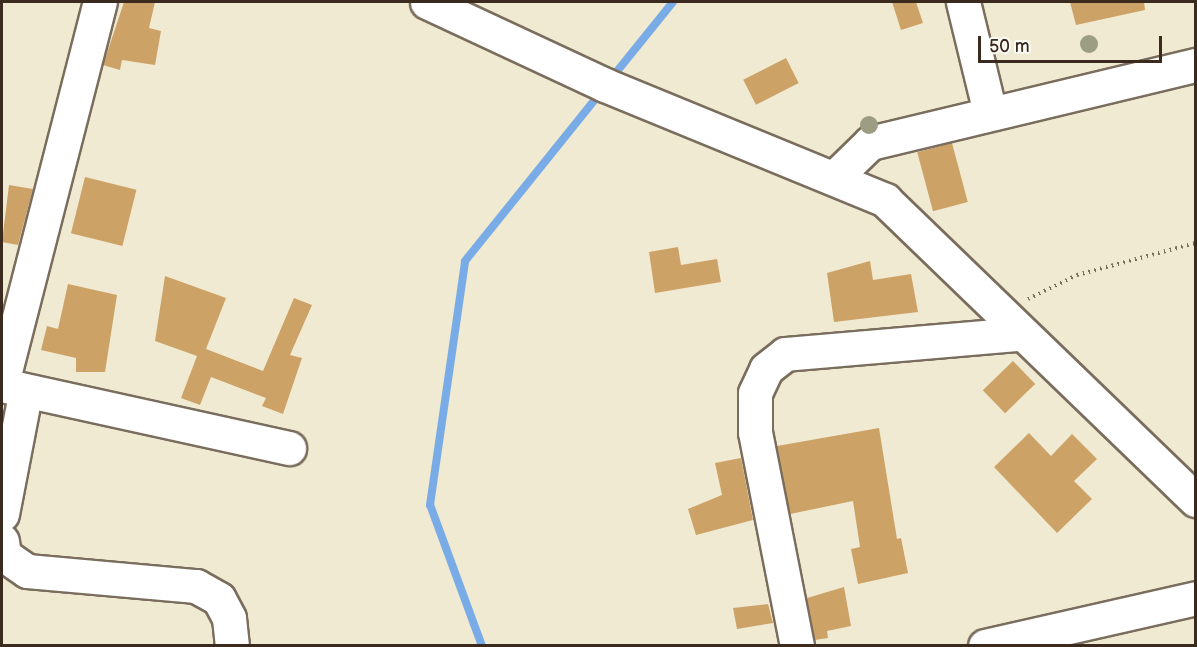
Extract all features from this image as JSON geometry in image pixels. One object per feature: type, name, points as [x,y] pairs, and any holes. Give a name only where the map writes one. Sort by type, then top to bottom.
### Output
[{"type":"street","points":[[2,514],[9,387],[100,2]]},
{"type":"street","points":[[427,2],[606,85],[835,177],[885,200],[917,226],[1010,323],[1196,500]]},
{"type":"street","points":[[963,2],[990,113]]},
{"type":"street","points":[[835,177],[870,143],[1196,66]]},
{"type":"street","points":[[797,645],[755,432],[756,393],[766,369],[785,354],[1010,323]]},
{"type":"street","points":[[9,387],[289,448]]},
{"type":"street","points":[[2,541],[4,555],[27,571],[196,586],[219,599],[229,618],[232,645]]},
{"type":"street","points":[[985,645],[1196,598]]},
{"type":"path","points":[[1010,323],[1077,275],[1196,243]]},
{"type":"building","points":[[124,2],[155,2],[149,28],[161,31],[155,65],[122,60],[120,70],[103,65]]},
{"type":"building","points":[[892,2],[916,2],[923,23],[901,30]]},
{"type":"building","points":[[1070,2],[1144,2],[1145,10],[1076,25]]},
{"type":"building","points":[[786,58],[799,83],[756,105],[743,80]]},
{"type":"building","points":[[952,143],[968,202],[933,211],[917,152]]},
{"type":"building","points":[[85,177],[136,190],[122,246],[71,233]]},
{"type":"building","points":[[9,185],[33,189],[18,245],[2,242]]},
{"type":"building","points":[[678,247],[681,265],[717,259],[721,282],[655,293],[649,252]]},
{"type":"building","points":[[870,261],[873,280],[911,274],[918,312],[834,322],[827,273]]},
{"type":"building","points":[[165,276],[226,298],[206,349],[263,371],[294,298],[312,305],[290,355],[302,358],[283,414],[262,406],[266,398],[211,377],[200,405],[181,398],[197,356],[155,341]]},
{"type":"building","points":[[68,284],[117,295],[105,372],[76,372],[76,358],[41,350],[47,326],[58,329]]},
{"type":"building","points":[[1013,361],[1035,384],[1005,413],[983,390]]},
{"type":"building","points":[[879,428],[897,539],[901,538],[908,573],[858,584],[851,549],[860,547],[853,501],[790,514],[777,446]]},
{"type":"building","points":[[1029,433],[1051,456],[1072,434],[1097,459],[1074,481],[1092,499],[1057,533],[994,467]]},
{"type":"building","points":[[741,458],[753,520],[696,535],[688,509],[722,495],[715,463]]},
{"type":"building","points":[[844,587],[851,626],[827,631],[828,638],[815,640],[807,598]]},
{"type":"building","points":[[768,604],[773,623],[737,629],[733,608]]},
{"type":"waterway","points":[[610,80],[673,2]]},
{"type":"waterway","points":[[482,646],[430,505],[465,261],[601,92]]}]
